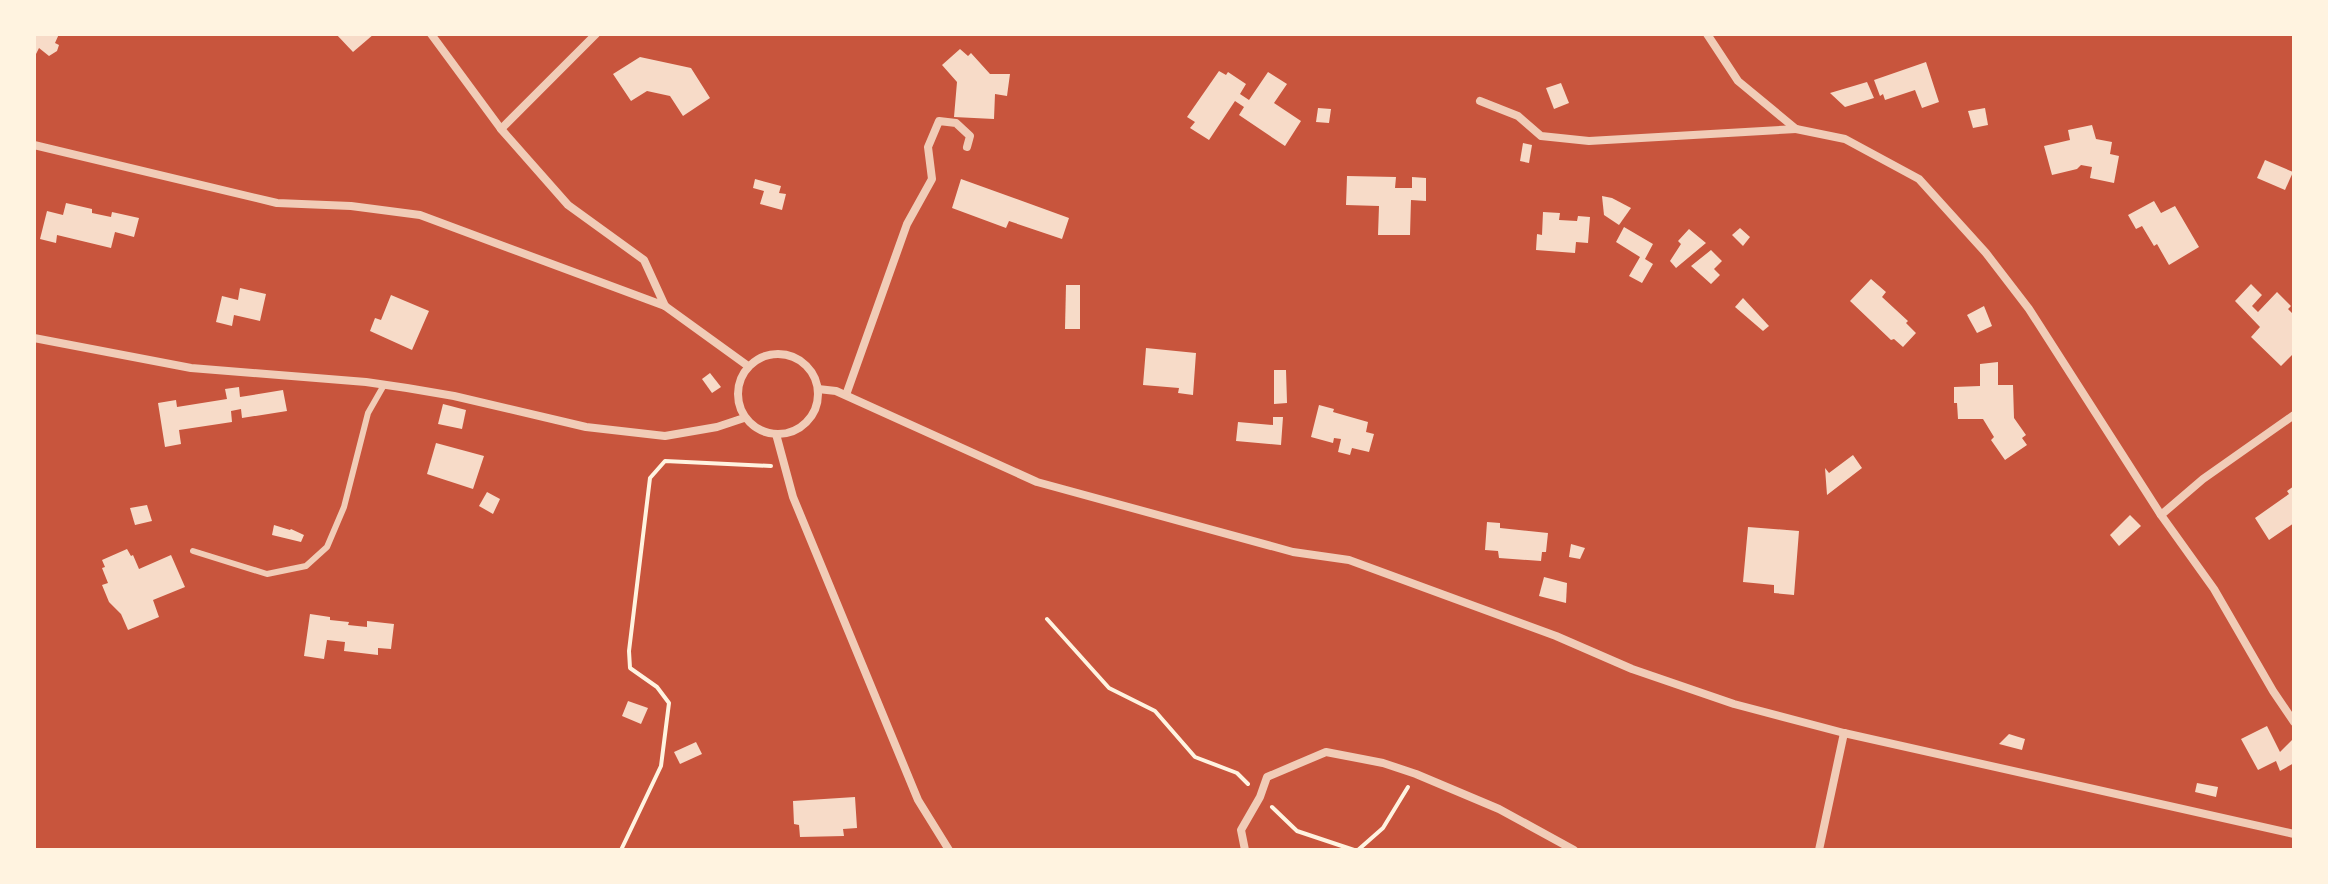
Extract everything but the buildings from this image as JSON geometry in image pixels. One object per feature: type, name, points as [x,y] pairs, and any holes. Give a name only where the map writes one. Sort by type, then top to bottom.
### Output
[{"type":"street","points":[[431,34],[501,129],[568,205],[644,260],[665,306]]},
{"type":"street","points":[[501,129],[596,34]]},
{"type":"street","points":[[1707,34],[1738,81],[1796,129]]},
{"type":"street","points":[[1480,101],[1518,116],[1541,136],[1589,141],[1796,129],[1845,139],[1919,179],[1986,253],[2029,309],[2161,515],[2214,589],[2294,722]]},
{"type":"street","points":[[846,395],[907,224],[932,179],[928,147],[939,121],[956,123],[970,136],[967,147]]},
{"type":"street","points":[[34,145],[277,203],[351,206],[420,215],[665,306],[748,366]]},
{"type":"street","points":[[34,338],[191,368],[384,385],[454,396],[586,427],[665,436],[717,427],[744,418]]},
{"type":"street","points":[[782,353],[799,359],[812,372],[818,389],[812,416],[790,432],[776,434],[758,430],[744,418],[737,400],[738,382],[748,366],[763,355],[782,353]]},
{"type":"street","points":[[818,389],[846,395],[1037,482],[1293,552],[1349,560],[1556,636],[1632,669],[1734,704],[1844,733],[2294,834]]},
{"type":"street","points":[[2161,515],[2203,479],[2294,415]]},
{"type":"street","points":[[776,434],[793,497],[918,800],[949,850]]},
{"type":"street","points":[[1819,850],[1844,733]]},
{"type":"street","points":[[1245,850],[1241,830],[1260,797],[1267,777],[1326,752],[1383,763],[1416,774],[1499,809],[1574,850]]},
{"type":"lane","points":[[193,551],[267,574],[306,566],[327,547],[344,507],[368,413],[384,385]]},
{"type":"path","points":[[621,850],[661,766],[669,703],[657,687],[630,668],[629,651],[650,478],[665,461],[786,467]]},
{"type":"path","points":[[1047,619],[1109,688],[1155,711],[1195,757],[1237,773],[1250,787]]},
{"type":"path","points":[[1267,803],[1297,831],[1356,850],[1383,828],[1416,774]]}]
